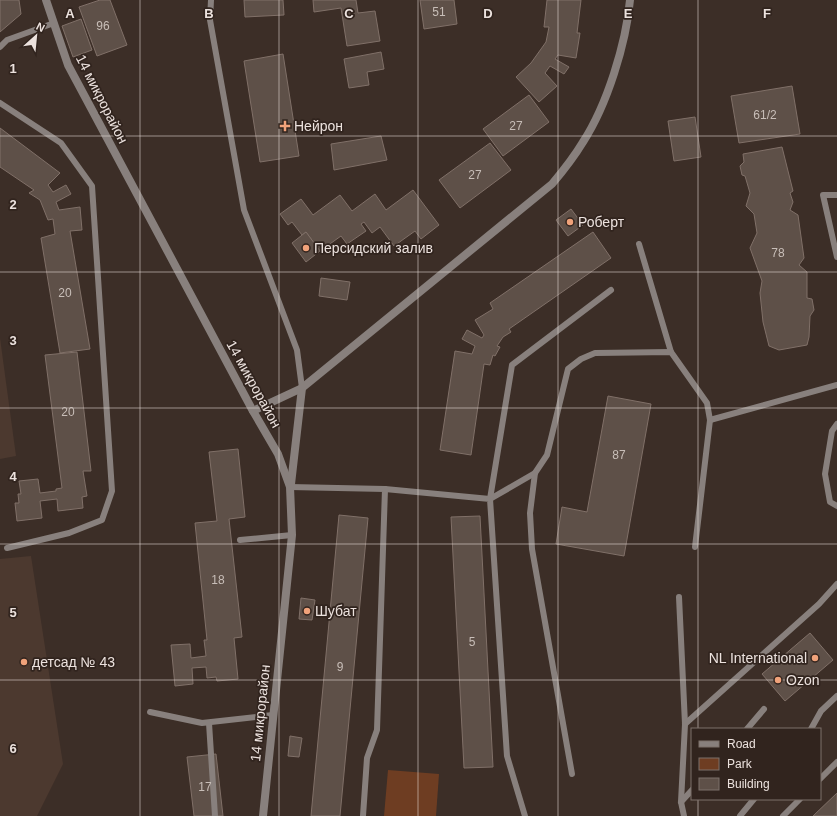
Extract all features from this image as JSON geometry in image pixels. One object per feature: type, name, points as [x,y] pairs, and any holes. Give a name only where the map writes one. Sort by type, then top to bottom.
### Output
[{"type":"street","name":"14 микрорайон","points":[[46,0],[68,65],[253,411],[278,454],[290,487],[292,534],[272,715],[263,816]]},
{"type":"street","points":[[253,411],[302,388],[552,184],[584,142],[606,96],[628,23],[630,0]]},
{"type":"street","points":[[290,487],[302,388]]},
{"type":"lane","points":[[211,0],[210,20],[244,210],[297,350],[302,388]]},
{"type":"lane","points":[[0,47],[7,40],[54,23]]},
{"type":"lane","points":[[0,103],[61,144],[92,186],[112,491],[102,520],[69,533],[7,548]]},
{"type":"lane","points":[[837,195],[823,195],[837,258]]},
{"type":"lane","points":[[639,244],[671,352],[707,403],[710,420],[695,547]]},
{"type":"lane","points":[[525,816],[507,756],[490,499],[512,365],[611,290]]},
{"type":"lane","points":[[290,487],[385,489],[490,499],[535,473],[547,455],[568,369],[581,359],[595,353],[671,352]]},
{"type":"lane","points":[[710,420],[837,385]]},
{"type":"lane","points":[[837,424],[832,431],[826,474],[830,502],[837,506]]},
{"type":"lane","points":[[535,473],[530,513],[532,549],[572,774]]},
{"type":"lane","points":[[363,816],[367,758],[377,730],[385,489]]},
{"type":"lane","points":[[240,540],[292,534]]},
{"type":"lane","points":[[685,724],[819,604],[837,584]]},
{"type":"lane","points":[[679,597],[685,724],[680,802],[684,816]]},
{"type":"lane","points":[[812,728],[821,711],[837,696]]},
{"type":"lane","points":[[748,728],[764,709]]},
{"type":"lane","points":[[150,712],[202,723],[272,715]]},
{"type":"lane","points":[[209,722],[215,816]]},
{"type":"lane","points":[[821,778],[837,762]]},
{"type":"lane","points":[[680,802],[691,791]]},
{"type":"lane","points":[[740,816],[753,800]]},
{"type":"lane","points":[[782,816],[799,800]]},
{"type":"shaded area","points":[[0,338],[16,456],[0,459]]},
{"type":"shaded area","name":"детсад № 43","points":[[31,556],[63,764],[37,816],[0,816],[0,559]]},
{"type":"green space","points":[[388,770],[439,774],[436,816],[384,816]]},
{"type":"building","points":[[0,0],[19,0],[21,14],[0,32]]},
{"type":"building","points":[[100,0],[110,0],[127,45],[97,56],[79,7]]},
{"type":"building","points":[[244,0],[283,0],[284,15],[245,17]]},
{"type":"building","points":[[313,0],[356,0],[358,13],[375,11],[380,41],[347,46],[341,8],[314,12]]},
{"type":"building","points":[[420,0],[454,0],[457,24],[424,29]]},
{"type":"building","points":[[547,0],[581,0],[577,33],[580,33],[576,58],[558,55],[555,59],[569,67],[564,74],[550,66],[545,73],[557,86],[539,102],[516,77],[531,63],[546,42],[549,27],[544,27]]},
{"type":"building","points":[[81,19],[92,50],[73,57],[62,26]]},
{"type":"building","points":[[381,52],[384,69],[367,72],[369,85],[349,88],[344,59]]},
{"type":"building","points":[[283,54],[299,156],[260,162],[244,61]]},
{"type":"building","points":[[792,86],[800,134],[739,143],[731,96]]},
{"type":"building","points":[[529,95],[549,122],[503,156],[483,129]]},
{"type":"building","points":[[695,117],[701,157],[674,161],[668,121]]},
{"type":"building","points":[[0,128],[60,173],[48,185],[53,192],[66,185],[71,194],[56,202],[59,210],[80,207],[82,230],[70,231],[90,349],[60,353],[41,238],[55,234],[53,219],[48,220],[40,200],[29,193],[34,190],[0,167]]},
{"type":"building","points":[[381,136],[387,160],[334,170],[331,144]]},
{"type":"building","points":[[490,143],[511,170],[460,208],[439,180]]},
{"type":"building","points":[[782,147],[793,191],[790,193],[793,202],[790,210],[798,215],[804,258],[799,265],[807,272],[807,298],[812,299],[814,310],[810,316],[807,345],[779,350],[769,346],[763,322],[760,293],[762,281],[750,248],[757,233],[754,214],[746,206],[750,193],[745,176],[742,175],[740,166],[744,162],[743,154]]},
{"type":"building","points":[[413,190],[439,225],[421,239],[415,231],[394,246],[380,227],[372,233],[364,222],[361,224],[366,231],[347,244],[341,236],[320,251],[306,232],[302,235],[292,222],[288,225],[280,214],[301,199],[313,215],[340,195],[352,211],[375,194],[386,210]]},
{"type":"building","points":[[571,209],[583,225],[568,236],[556,220]]},
{"type":"building","points":[[306,232],[320,251],[306,262],[292,243]]},
{"type":"building","points":[[593,232],[611,258],[509,329],[511,332],[503,337],[497,346],[500,347],[495,356],[493,355],[490,365],[484,364],[471,455],[440,450],[455,351],[472,354],[475,346],[462,339],[467,330],[482,338],[484,335],[475,320],[493,309],[490,303]]},
{"type":"building","points":[[321,278],[350,282],[347,300],[319,296]]},
{"type":"building","points":[[77,352],[91,471],[83,471],[87,496],[82,497],[83,508],[58,511],[57,499],[40,501],[42,518],[17,521],[15,503],[19,503],[18,494],[21,494],[19,481],[38,479],[40,493],[56,491],[56,489],[62,488],[45,355]]},
{"type":"building","points":[[608,396],[651,404],[624,556],[556,544],[562,507],[587,512]]},
{"type":"building","points":[[238,449],[245,517],[229,519],[242,637],[234,638],[238,679],[217,681],[216,677],[207,678],[206,667],[192,668],[193,684],[175,686],[171,645],[190,644],[191,658],[206,656],[204,640],[207,640],[195,523],[217,521],[209,452]]},
{"type":"building","points":[[339,515],[368,518],[340,816],[311,816]]},
{"type":"building","points":[[480,516],[493,767],[464,768],[451,517]]},
{"type":"building","points":[[301,598],[315,600],[312,620],[299,619]]},
{"type":"building","points":[[810,633],[833,660],[785,701],[762,674]]},
{"type":"building","points":[[290,736],[302,738],[299,757],[288,756]]},
{"type":"building","points":[[216,754],[223,816],[194,816],[187,757]]},
{"type":"building","points":[[837,793],[837,816],[813,816]]},
{"type":"place","name":"Нейрон","points":[[285,126]]},
{"type":"place","name":"Роберт","points":[[570,222]]},
{"type":"place","name":"Персидский залив","points":[[306,248]]},
{"type":"place","name":"Шубат","points":[[307,611]]},
{"type":"place","name":"NL International","points":[[815,658]]},
{"type":"place","name":"детсад № 43","points":[[24,662]]},
{"type":"place","name":"Ozon","points":[[778,680]]}]
